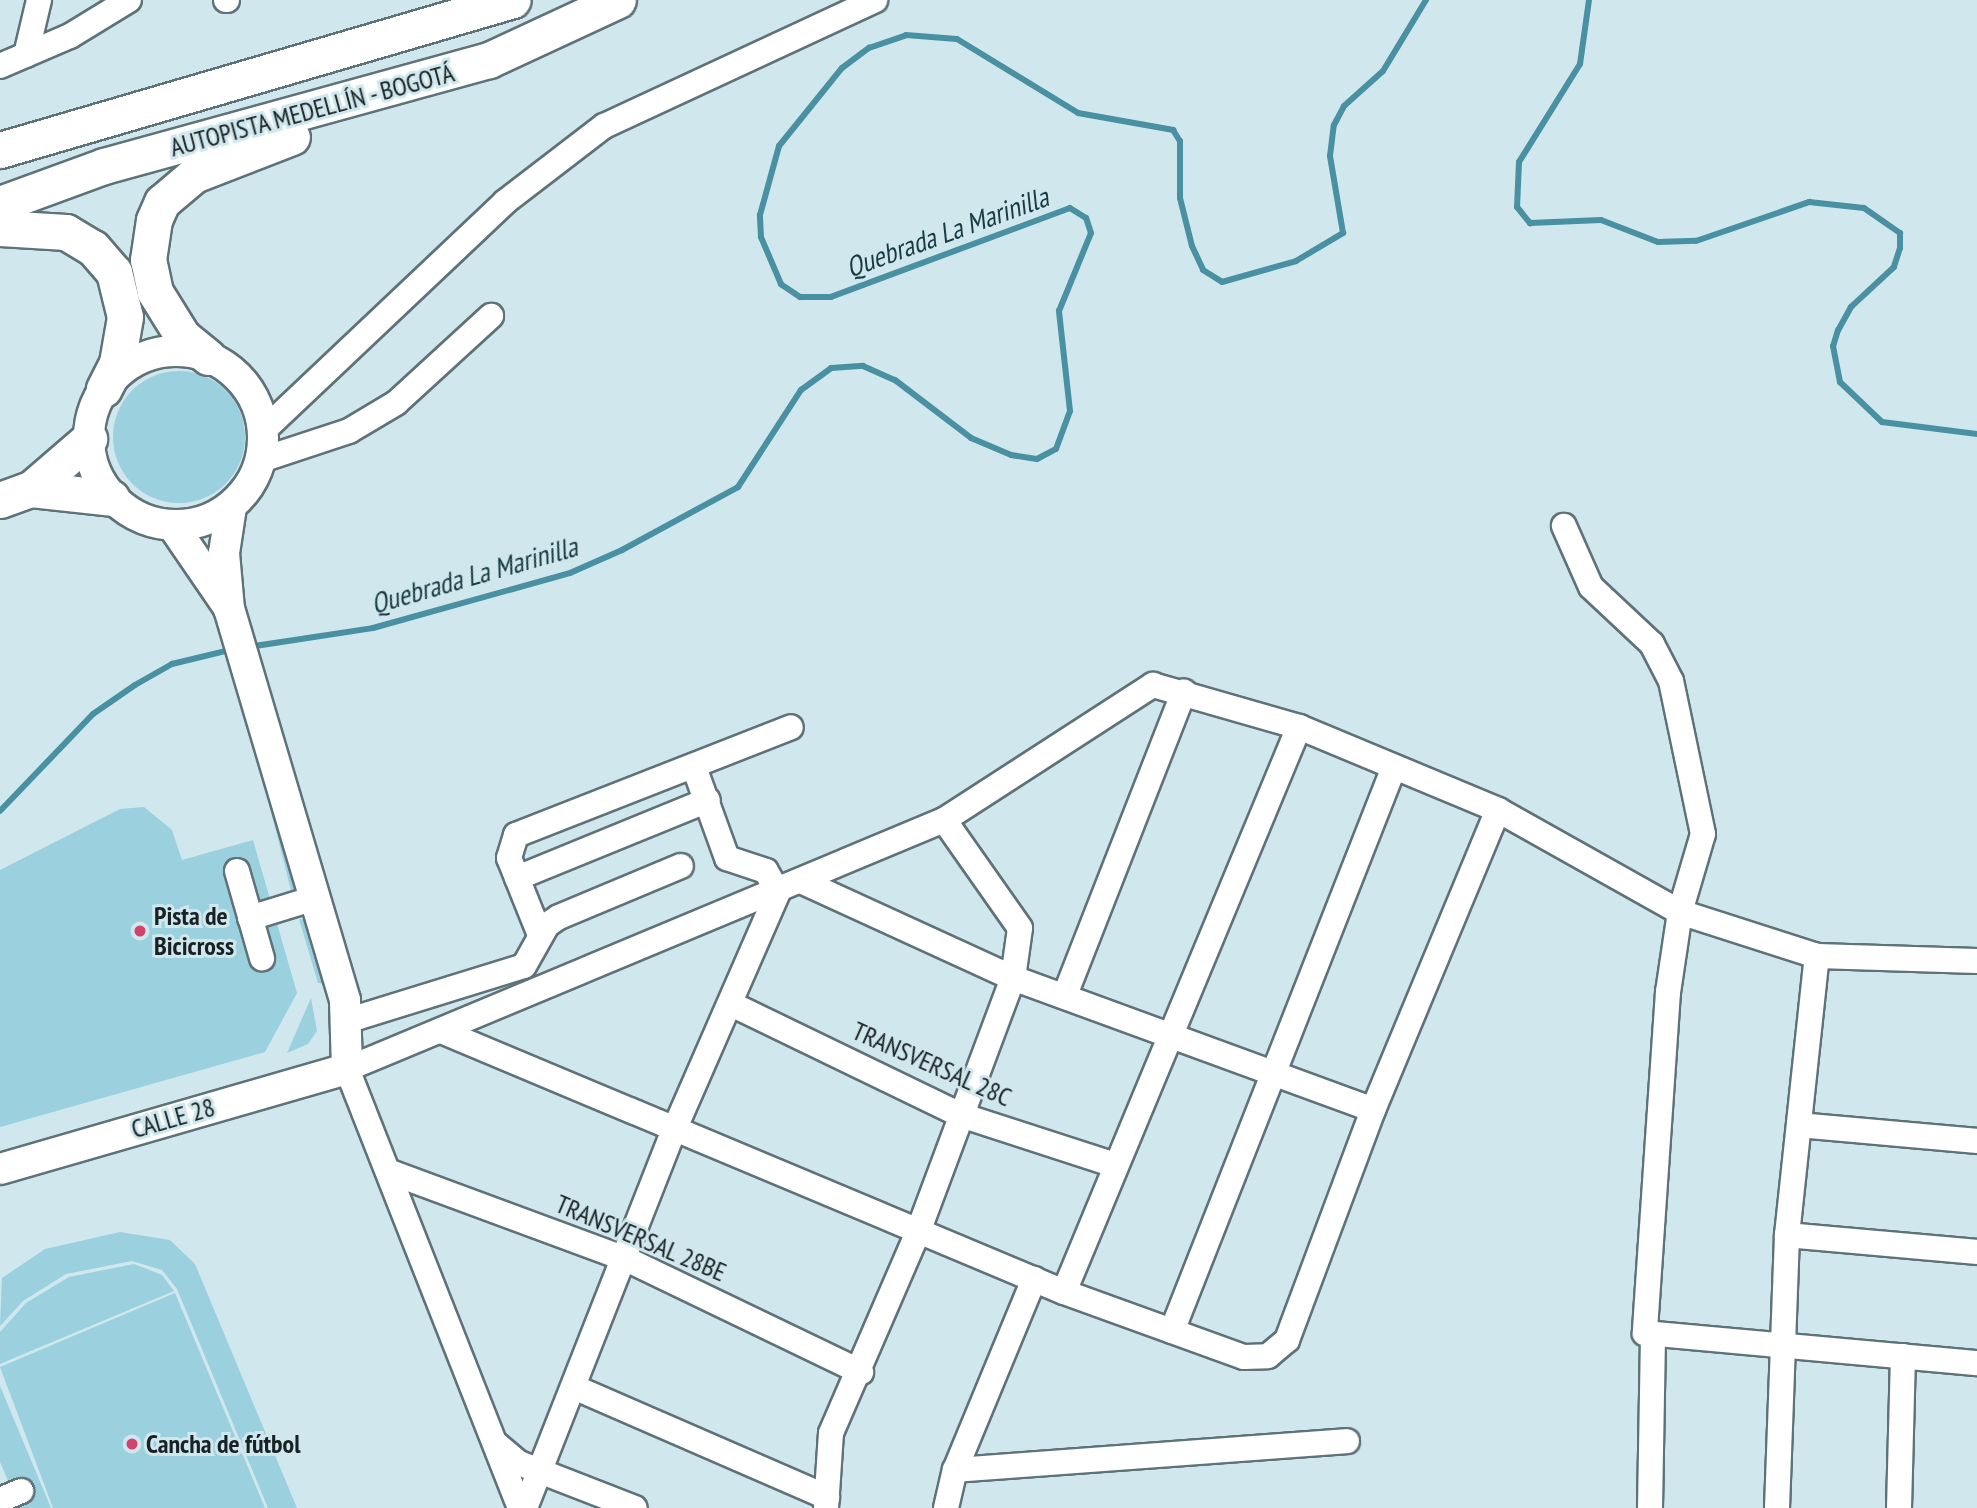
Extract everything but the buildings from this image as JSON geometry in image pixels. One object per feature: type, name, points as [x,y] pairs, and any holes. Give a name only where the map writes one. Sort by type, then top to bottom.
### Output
[{"type":"highway","name":"AUTOPISTA MEDELLÍN - BOGOTÁ","points":[[0,150],[513,0]]},
{"type":"highway","name":"AUTOPISTA MEDELLÍN - BOGOTÁ","points":[[0,204],[104,166],[398,88],[489,60],[618,0]]},
{"type":"highway","points":[[208,356],[171,321],[151,277],[149,239],[162,202],[194,175],[398,88]]},
{"type":"highway","points":[[0,228],[66,232],[109,265],[121,284],[125,317],[117,363],[104,389]]},
{"type":"highway","points":[[15,494],[89,439]]},
{"type":"highway","points":[[15,494],[112,498]]},
{"type":"main road","points":[[230,507],[173,526],[140,517],[112,498],[91,460],[89,439],[104,389],[141,358],[186,351],[208,356],[247,386],[264,430],[261,460],[230,507],[224,553],[233,619],[345,1000],[343,1022],[346,1069]]},
{"type":"main road","points":[[173,526],[233,619]]},
{"type":"main road","name":"CALLE 28","points":[[0,1169],[346,1069]]},
{"type":"street","points":[[26,55],[39,0]]},
{"type":"street","points":[[0,66],[129,0]]},
{"type":"street","points":[[264,430],[505,202],[604,126],[875,0]]},
{"type":"street","points":[[261,460],[349,431],[396,403],[491,316]]},
{"type":"street","points":[[1564,526],[1591,587],[1652,644],[1671,681],[1703,834],[1680,912],[1668,992],[1645,1333],[1977,1363]]},
{"type":"street","points":[[522,1508],[492,1440],[393,1173],[346,1069],[778,892],[944,820],[1153,685],[1184,691],[1299,727],[1498,810],[1680,912],[1817,956],[1977,961]]},
{"type":"street","points":[[1065,995],[1184,691]]},
{"type":"street","points":[[540,935],[509,858],[516,835],[791,727]]},
{"type":"street","points":[[1065,1292],[1166,1038],[1299,727]]},
{"type":"street","points":[[694,767],[727,858],[766,871],[778,892]]},
{"type":"street","points":[[1172,1331],[1276,1073],[1394,767]]},
{"type":"street","points":[[517,878],[708,800]]},
{"type":"street","points":[[441,1031],[1065,1292],[1244,1357],[1268,1356],[1287,1340],[1373,1110],[1498,810]]},
{"type":"street","points":[[576,1388],[826,1502],[831,1433],[861,1372],[918,1232],[1013,978],[1020,928],[944,820]]},
{"type":"street","points":[[343,1022],[524,966],[540,935],[559,917],[681,866]]},
{"type":"street","points":[[237,871],[262,958]]},
{"type":"street","points":[[801,881],[1013,978],[1065,995],[1166,1038],[1276,1073],[1373,1110]]},
{"type":"street","points":[[522,1508],[576,1388],[675,1128],[778,892]]},
{"type":"street","points":[[250,918],[315,898]]},
{"type":"street","points":[[1777,1508],[1787,1235],[1817,956]]},
{"type":"street","name":"TRANSVERSAL 28C","points":[[731,1004],[961,1115],[1115,1165]]},
{"type":"street","points":[[1799,1125],[1977,1141]]},
{"type":"street","name":"TRANSVERSAL 28BE","points":[[393,1173],[626,1258],[861,1372]]},
{"type":"street","points":[[1787,1235],[1977,1252]]},
{"type":"street","points":[[946,1508],[955,1470],[1034,1279]]},
{"type":"street","points":[[1650,1508],[1653,1334]]},
{"type":"street","points":[[1899,1508],[1903,1356]]},
{"type":"street","points":[[492,1440],[504,1454],[635,1508]]},
{"type":"street","points":[[955,1470],[1347,1441]]},
{"type":"shaded area","points":[[179,371],[204,376],[226,390],[240,412],[245,437],[240,462],[226,484],[204,498],[179,503],[154,498],[132,484],[118,462],[113,437],[118,412],[132,390],[154,376]]},
{"type":"shaded area","points":[[269,804],[298,880],[298,893],[292,894]]},
{"type":"shaded area","name":"Pista de Bicicross","points":[[144,807],[172,830],[182,860],[253,840],[297,993],[265,1052],[0,1127],[0,870],[120,809]]},
{"type":"shaded area","points":[[299,919],[309,920],[323,984],[318,983]]},
{"type":"shaded area","points":[[311,998],[317,1031],[308,1044],[287,1053]]},
{"type":"shaded area","points":[[120,1232],[170,1240],[195,1264],[297,1508],[268,1508],[177,1289],[162,1270],[132,1261],[66,1274],[23,1301],[0,1326],[2,1278],[45,1249]]},
{"type":"shaded area","points":[[134,1264],[162,1275],[174,1291],[0,1364],[0,1332],[26,1303],[69,1277]]},
{"type":"shaded area","name":"Cancha de fútbol","points":[[175,1293],[265,1508],[53,1508],[0,1367]]},
{"type":"shaded area","points":[[0,1386],[51,1508],[20,1508],[0,1462]]},
{"type":"waterway","name":"Quebrada La Marinilla","points":[[248,647],[373,628],[570,573],[622,550],[738,487],[801,390],[831,368],[863,366],[895,380],[971,438],[1011,455],[1037,459],[1056,449],[1070,411],[1059,311],[1091,233],[1086,218],[1070,208],[831,297],[800,297],[781,284],[761,237],[760,215],[779,146],[842,68],[869,48],[906,35],[957,39],[1078,113],[1173,130],[1180,141],[1180,198],[1192,246],[1203,270],[1222,282],[1296,261],[1343,233],[1330,156],[1334,125],[1344,106],[1383,71],[1426,0]]},
{"type":"waterway","name":"Quebrada La Marinilla","points":[[1589,0],[1580,64],[1519,162],[1517,207],[1530,223],[1601,220],[1658,242],[1696,241],[1809,202],[1864,208],[1900,233],[1900,248],[1894,267],[1851,307],[1838,330],[1833,346],[1840,382],[1882,422],[1977,434]]},
{"type":"waterway","name":"Quebrada La Marinilla","points":[[0,811],[93,714],[172,664],[234,649]]},
{"type":"place","name":"Pista de Bicicross","points":[[140,931]]},
{"type":"place","name":"Cancha de fútbol","points":[[132,1444]]}]
